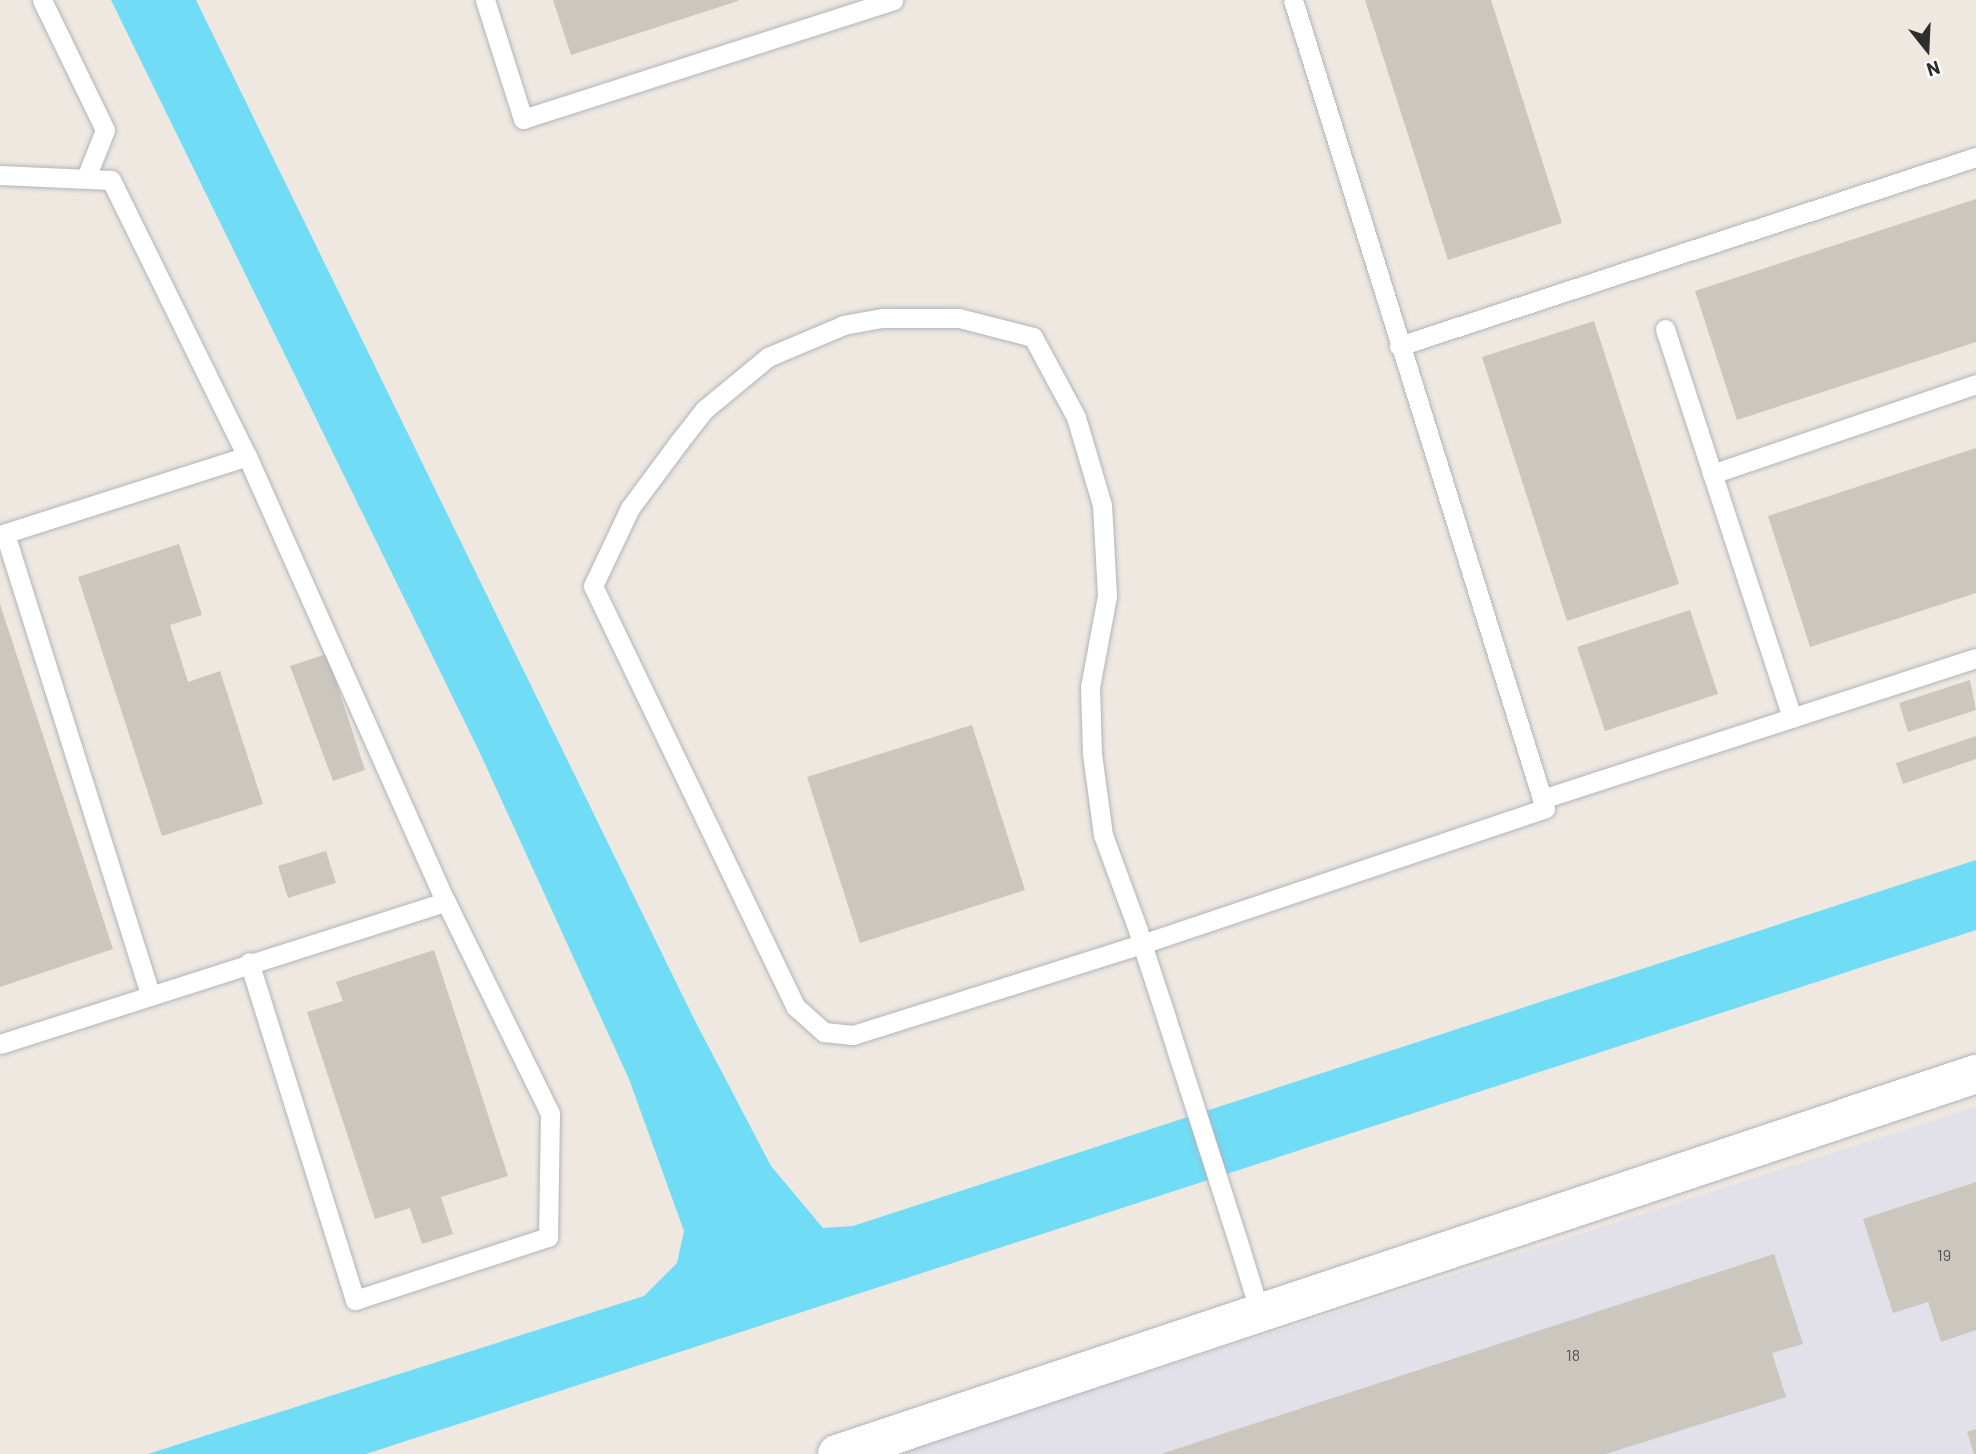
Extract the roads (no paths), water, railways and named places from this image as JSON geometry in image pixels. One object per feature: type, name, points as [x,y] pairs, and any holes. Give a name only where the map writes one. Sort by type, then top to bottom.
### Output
[{"type":"street","points":[[837,1454],[1976,1074]]},
{"type":"lane","points":[[42,0],[105,130],[86,178]]},
{"type":"lane","points":[[485,0],[523,119],[892,0]]},
{"type":"lane","points":[[1260,1313],[1167,1020],[1142,944],[1104,835],[1092,754],[1090,687],[1107,596],[1102,505],[1076,417],[1032,337],[958,317],[882,318],[844,325],[768,358],[704,410],[678,442],[630,508],[593,586],[796,1007],[824,1032],[853,1035],[1142,944],[1545,808],[1293,0]]},
{"type":"lane","points":[[1399,346],[1976,157]]},
{"type":"lane","points":[[0,175],[111,180],[247,456],[446,902],[550,1113],[548,1237],[355,1300],[249,962]]},
{"type":"lane","points":[[1665,329],[1792,718]]},
{"type":"lane","points":[[1712,474],[1976,384]]},
{"type":"lane","points":[[150,995],[2,534],[247,456]]},
{"type":"lane","points":[[1542,799],[1976,658]]},
{"type":"lane","points":[[0,1044],[249,962],[446,902]]},
{"type":"water","points":[[111,0],[196,0],[693,1017],[771,1166],[823,1228],[853,1226],[1976,860],[1976,930],[366,1454],[148,1454],[644,1296],[677,1263],[684,1231],[629,1079],[480,753]]}]
